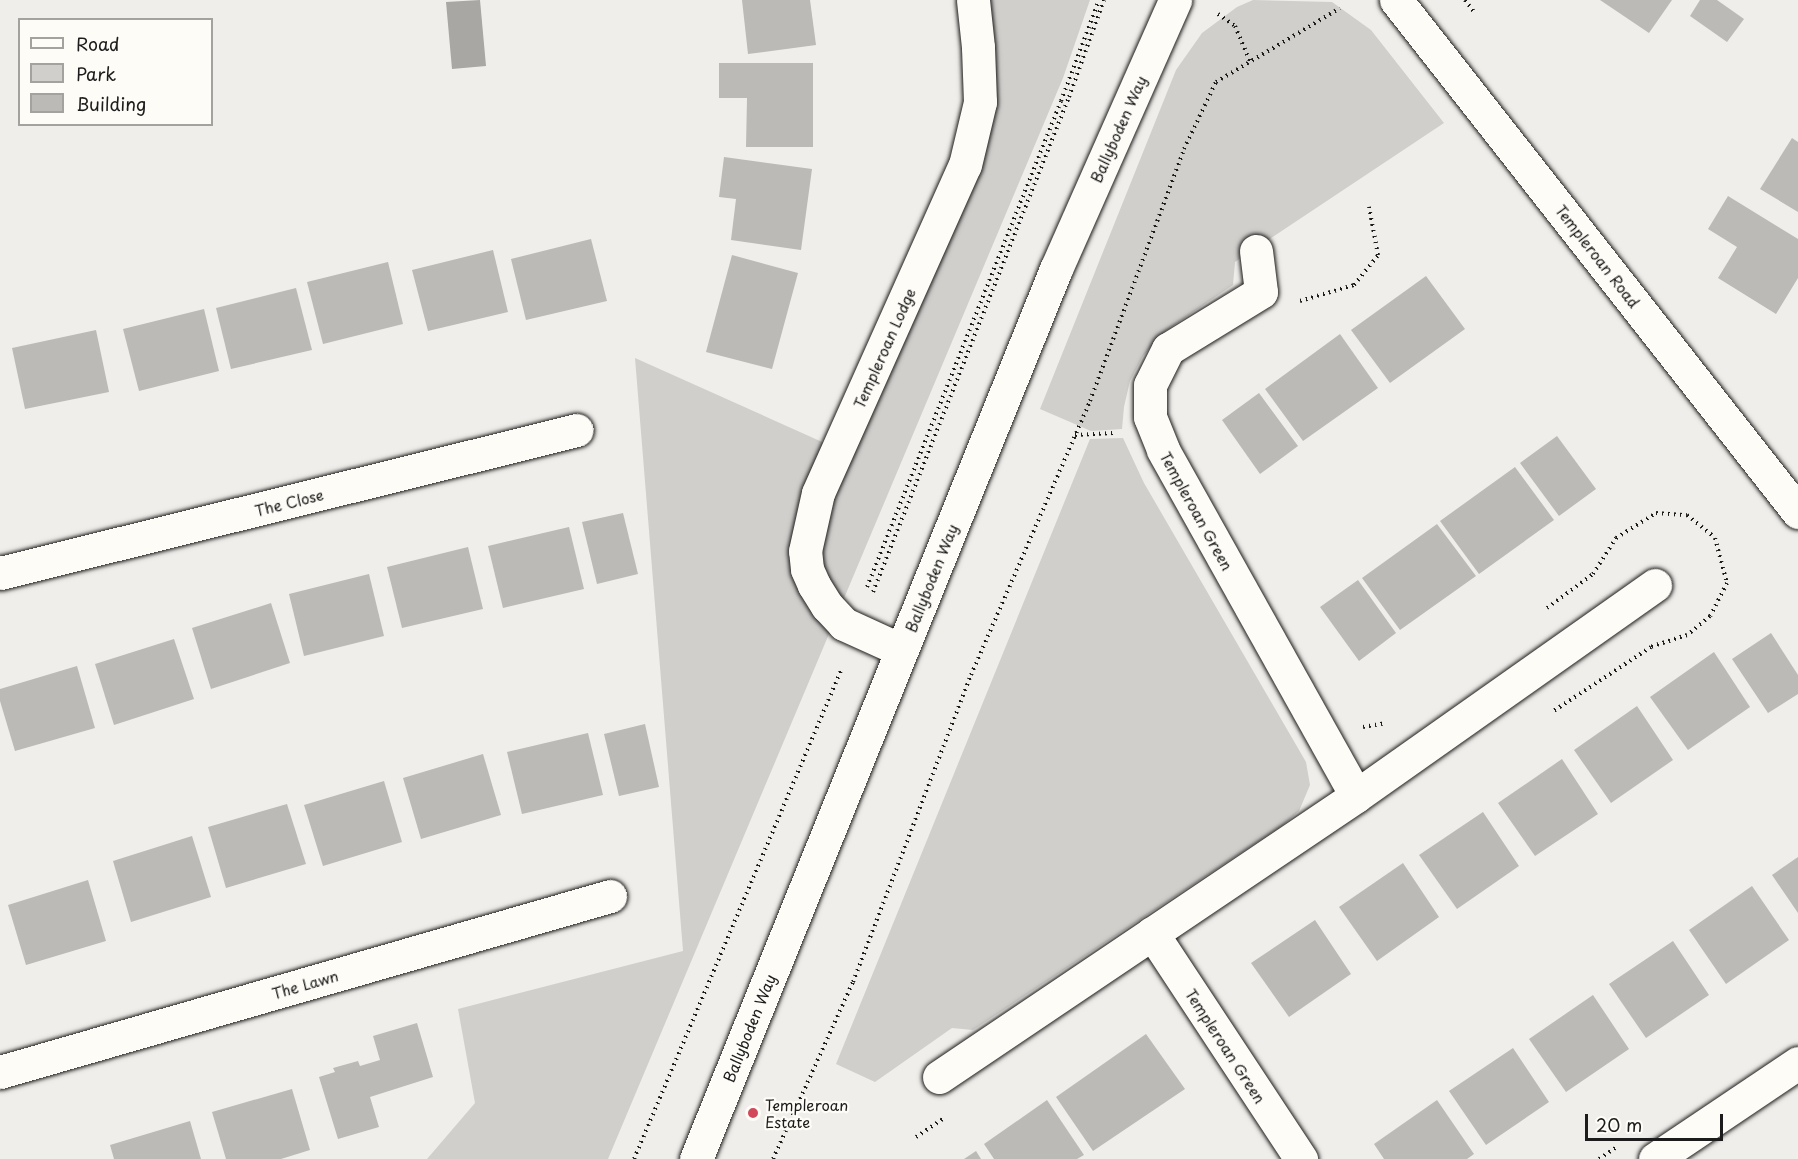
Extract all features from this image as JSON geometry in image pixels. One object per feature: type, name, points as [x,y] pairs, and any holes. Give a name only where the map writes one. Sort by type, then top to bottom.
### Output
[{"type":"street","name":"Templeroan Lodge","points":[[901,650],[843,624],[827,606],[814,585],[807,569],[806,551],[818,493],[965,165],[980,102],[973,0]]},
{"type":"street","name":"Ballyboden Way","points":[[696,1159],[1056,269],[1175,0]]},
{"type":"street","name":"Templeroan Road","points":[[1396,0],[1798,512]]},
{"type":"street","name":"Templeroan Green","points":[[1256,251],[1260,292],[1168,349],[1150,385],[1150,417],[1163,450],[1356,796]]},
{"type":"street","name":"The Close","points":[[0,573],[577,430]]},
{"type":"street","points":[[939,1077],[1356,796],[1655,585]]},
{"type":"street","name":"The Lawn","points":[[0,1072],[609,896]]},
{"type":"street","name":"Templeroan Green","points":[[1152,933],[1301,1159]]},
{"type":"street","points":[[1655,1159],[1798,1063]]},
{"type":"path","points":[[864,594],[1061,101],[1099,0]]},
{"type":"path","points":[[634,1159],[858,631],[1069,97],[1104,0]]},
{"type":"path","points":[[1465,0],[1474,12]]},
{"type":"path","points":[[773,1159],[853,982],[971,675],[1075,435],[1184,148],[1216,82],[1340,8]]},
{"type":"path","points":[[1218,14],[1235,26],[1250,62]]},
{"type":"path","points":[[1292,307],[1301,300],[1353,285],[1378,255],[1369,207]]},
{"type":"path","points":[[1075,435],[1117,433]]},
{"type":"path","points":[[1542,718],[1651,647],[1687,636],[1710,616],[1727,582],[1715,538],[1687,515],[1656,513],[1616,538],[1593,573],[1545,609]]},
{"type":"path","points":[[1356,722],[1365,728],[1393,722]]},
{"type":"path","points":[[916,1137],[945,1117]]},
{"type":"green space","points":[[983,0],[1090,0],[1063,78],[608,1159],[427,1159],[475,1103],[458,1009],[683,951],[635,358],[849,454],[936,255]]},
{"type":"green space","points":[[1253,0],[1332,2],[1371,30],[1444,123],[1235,262],[1233,285],[1165,331],[1143,356],[1130,381],[1122,429],[1091,431],[1040,409],[1176,70],[1202,33],[1237,7]]},
{"type":"green space","points":[[1123,438],[1144,483],[1306,762],[1310,785],[1299,811],[1283,825],[973,1030],[952,1028],[875,1082],[836,1064],[1090,439]]},
{"type":"shaded area","points":[[480,0],[486,66],[452,69],[446,2]]},
{"type":"building","points":[[742,0],[810,0],[816,45],[748,54]]},
{"type":"building","points":[[1600,0],[1672,0],[1649,33]]},
{"type":"building","points":[[1700,0],[1717,0],[1744,19],[1727,42],[1690,16]]},
{"type":"building","points":[[719,63],[813,63],[813,147],[746,147],[747,98],[719,98]]},
{"type":"building","points":[[1792,138],[1798,142],[1798,212],[1760,189]]},
{"type":"building","points":[[724,157],[812,169],[801,250],[731,240],[736,199],[719,197]]},
{"type":"building","points":[[1728,196],[1798,239],[1798,278],[1776,314],[1718,278],[1737,247],[1708,229]]},
{"type":"building","points":[[591,239],[607,301],[526,320],[511,259]]},
{"type":"building","points":[[493,250],[508,312],[428,331],[412,270]]},
{"type":"building","points":[[732,255],[798,273],[772,369],[706,352]]},
{"type":"building","points":[[388,262],[403,324],[323,344],[307,282]]},
{"type":"building","points":[[1426,276],[1465,329],[1390,383],[1351,330]]},
{"type":"building","points":[[296,288],[312,350],[231,369],[216,308]]},
{"type":"building","points":[[204,309],[219,371],[139,391],[123,329]]},
{"type":"building","points":[[96,330],[109,392],[25,409],[12,348]]},
{"type":"building","points":[[1340,334],[1378,388],[1303,441],[1265,389]]},
{"type":"building","points":[[1259,393],[1298,446],[1260,474],[1222,420]]},
{"type":"building","points":[[1557,436],[1596,489],[1559,516],[1520,463]]},
{"type":"building","points":[[1515,467],[1554,520],[1479,574],[1440,521]]},
{"type":"building","points":[[623,513],[638,574],[597,584],[582,522]]},
{"type":"building","points":[[1437,524],[1476,576],[1400,630],[1362,578]]},
{"type":"building","points":[[569,527],[584,589],[503,608],[488,546]]},
{"type":"building","points":[[468,547],[483,609],[402,628],[387,567]]},
{"type":"building","points":[[369,574],[384,636],[304,656],[289,594]]},
{"type":"building","points":[[1358,580],[1396,633],[1359,661],[1320,607]]},
{"type":"building","points":[[271,603],[290,663],[211,689],[192,628]]},
{"type":"building","points":[[1771,633],[1798,675],[1798,694],[1768,713],[1732,659]]},
{"type":"building","points":[[174,639],[194,699],[114,725],[95,664]]},
{"type":"building","points":[[1714,652],[1750,707],[1688,750],[1650,697]]},
{"type":"building","points":[[77,666],[95,728],[15,751],[0,701],[0,689]]},
{"type":"building","points":[[1637,706],[1673,760],[1611,803],[1574,750]]},
{"type":"building","points":[[645,724],[659,787],[619,796],[604,734]]},
{"type":"building","points":[[588,733],[603,795],[522,814],[507,752]]},
{"type":"building","points":[[483,754],[501,815],[421,839],[403,778]]},
{"type":"building","points":[[1562,759],[1598,814],[1535,856],[1498,803]]},
{"type":"building","points":[[384,781],[402,842],[323,866],[304,805]]},
{"type":"building","points":[[287,804],[306,864],[226,888],[208,827]]},
{"type":"building","points":[[1483,812],[1519,866],[1457,909],[1419,855]]},
{"type":"building","points":[[192,836],[211,897],[131,922],[113,861]]},
{"type":"building","points":[[1798,857],[1798,913],[1772,875]]},
{"type":"building","points":[[1403,863],[1439,917],[1377,961],[1339,907]]},
{"type":"building","points":[[88,880],[106,941],[26,965],[8,905]]},
{"type":"building","points":[[1752,886],[1789,940],[1726,984],[1689,930]]},
{"type":"building","points":[[1315,920],[1351,974],[1289,1017],[1251,963]]},
{"type":"building","points":[[1673,941],[1709,995],[1646,1038],[1609,984]]},
{"type":"building","points":[[1593,995],[1629,1049],[1566,1092],[1529,1039]]},
{"type":"building","points":[[417,1023],[433,1077],[370,1097],[379,1127],[338,1139],[319,1077],[335,1072],[333,1068],[358,1061],[360,1066],[380,1060],[373,1036]]},
{"type":"building","points":[[1146,1034],[1185,1089],[1093,1151],[1056,1097]]},
{"type":"building","points":[[1513,1048],[1549,1102],[1486,1145],[1449,1091]]},
{"type":"building","points":[[292,1089],[310,1150],[281,1159],[226,1159],[212,1112]]},
{"type":"building","points":[[1047,1100],[1084,1155],[1077,1159],[994,1159],[984,1144]]},
{"type":"building","points":[[1437,1100],[1474,1154],[1467,1159],[1384,1159],[1374,1144]]},
{"type":"building","points":[[190,1121],[201,1159],[114,1159],[110,1145]]},
{"type":"building","points":[[976,1151],[981,1159],[964,1159]]},
{"type":"place","name":"Templeroan Estate","points":[[753,1113]]}]
